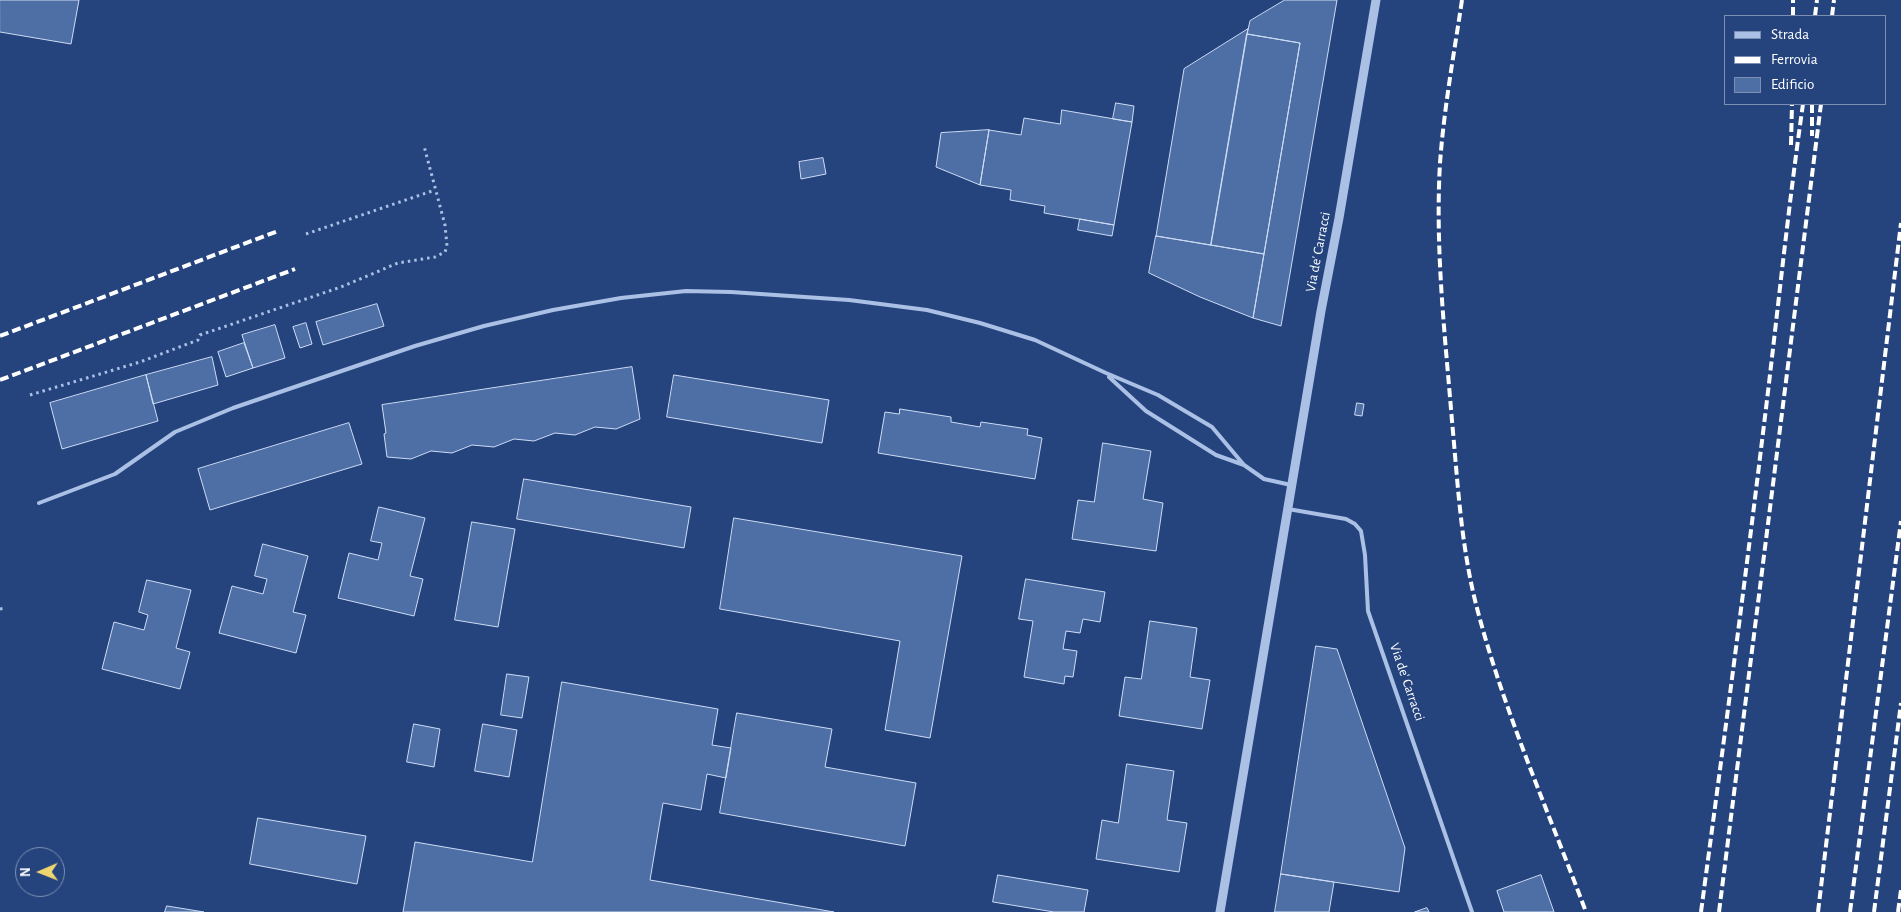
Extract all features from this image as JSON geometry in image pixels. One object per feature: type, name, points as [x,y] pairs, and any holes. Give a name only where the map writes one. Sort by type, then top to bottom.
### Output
[{"type":"street","name":"Via de' Carracci","points":[[1220,912],[1376,0]]},
{"type":"lane","points":[[39,503],[115,474],[175,432],[233,408],[415,346],[484,326],[553,310],[621,298],[686,291],[849,300],[927,310],[980,323],[1035,340],[1158,395],[1212,427],[1244,466]]},
{"type":"lane","points":[[1106,373],[1146,411],[1216,455],[1244,466],[1264,479],[1292,486]]},
{"type":"lane","name":"Via de' Carracci","points":[[1288,509],[1346,519],[1355,524],[1361,531],[1365,555],[1368,611],[1472,912]]},
{"type":"path","points":[[30,395],[140,362],[198,340],[200,335],[341,287],[398,263],[439,256],[445,252],[447,246],[444,220],[424,146]]},
{"type":"path","points":[[306,234],[435,190]]},
{"type":"path","points":[[0,609],[6,608]]},
{"type":"building","points":[[0,0],[79,0],[71,44],[0,32]]},
{"type":"building","points":[[1285,0],[1337,0],[1281,326],[1253,318],[1300,43],[1247,34],[1250,21]]},
{"type":"building","points":[[1248,29],[1211,245],[1156,236],[1184,69]]},
{"type":"building","points":[[1247,34],[1300,43],[1264,254],[1211,245]]},
{"type":"building","points":[[1116,103],[1134,106],[1132,122],[1113,119]]},
{"type":"building","points":[[1062,110],[1132,122],[1114,225],[1044,213],[1045,206],[1010,200],[1011,190],[980,185],[989,130],[1021,135],[1024,118],[1060,124]]},
{"type":"building","points":[[989,130],[980,185],[936,167],[941,133]]},
{"type":"building","points":[[823,158],[826,174],[801,179],[799,162]]},
{"type":"building","points":[[1080,219],[1114,225],[1112,236],[1078,230]]},
{"type":"building","points":[[1156,236],[1264,254],[1253,318],[1200,297],[1149,273]]},
{"type":"building","points":[[377,304],[384,326],[323,345],[316,322]]},
{"type":"building","points":[[306,323],[312,344],[300,348],[293,327]]},
{"type":"building","points":[[275,325],[285,358],[253,368],[242,335]]},
{"type":"building","points":[[244,343],[253,368],[226,377],[218,352]]},
{"type":"building","points":[[212,357],[218,385],[153,404],[146,375]]},
{"type":"building","points":[[632,367],[640,419],[616,429],[595,427],[575,435],[555,433],[534,441],[514,439],[494,447],[472,445],[452,453],[431,451],[411,459],[387,457],[382,405]]},
{"type":"building","points":[[146,375],[158,421],[62,449],[50,403]]},
{"type":"building","points":[[674,375],[829,400],[822,443],[667,417]]},
{"type":"building","points":[[1357,403],[1364,404],[1362,416],[1355,415]]},
{"type":"building","points":[[900,409],[951,417],[951,422],[980,427],[981,422],[1028,429],[1027,435],[1042,438],[1035,479],[878,453],[885,412],[899,414]]},
{"type":"building","points":[[349,423],[362,464],[210,510],[198,469]]},
{"type":"building","points":[[1103,443],[1151,451],[1143,499],[1163,503],[1156,551],[1072,539],[1078,500],[1094,502]]},
{"type":"building","points":[[524,479],[691,507],[684,548],[517,519]]},
{"type":"building","points":[[379,507],[425,518],[410,576],[423,579],[414,616],[338,598],[349,553],[378,560],[382,543],[371,541]]},
{"type":"building","points":[[734,518],[962,556],[930,738],[885,730],[900,641],[720,609]]},
{"type":"building","points":[[472,522],[515,529],[498,627],[455,620]]},
{"type":"building","points":[[263,544],[308,556],[293,612],[306,615],[296,653],[219,633],[232,586],[263,594],[267,579],[255,576]]},
{"type":"building","points":[[1026,579],[1105,592],[1100,622],[1083,619],[1080,633],[1066,631],[1063,649],[1077,651],[1073,677],[1065,676],[1064,684],[1024,677],[1033,621],[1019,619]]},
{"type":"building","points":[[147,580],[191,590],[176,648],[190,652],[180,689],[102,669],[114,622],[144,630],[148,615],[139,612]]},
{"type":"building","points":[[1150,621],[1197,628],[1190,677],[1210,680],[1202,729],[1119,716],[1125,677],[1141,679]]},
{"type":"building","points":[[1316,646],[1337,649],[1405,848],[1399,892],[1281,874]]},
{"type":"building","points":[[507,674],[529,677],[522,718],[501,715]]},
{"type":"building","points":[[562,682],[718,709],[712,745],[731,748],[726,778],[707,774],[701,810],[663,803],[650,880],[834,912],[403,912],[415,842],[532,862]]},
{"type":"building","points":[[737,713],[832,729],[825,767],[916,783],[905,846],[720,813]]},
{"type":"building","points":[[414,724],[440,729],[434,767],[407,762]]},
{"type":"building","points":[[483,724],[517,730],[509,777],[475,771]]},
{"type":"building","points":[[1127,764],[1174,771],[1167,820],[1187,823],[1179,872],[1096,859],[1102,820],[1118,823]]},
{"type":"building","points":[[258,818],[366,836],[357,884],[250,864]]},
{"type":"building","points":[[1281,874],[1334,882],[1329,912],[1275,912]]},
{"type":"building","points":[[998,875],[1088,890],[1084,912],[1054,912],[993,902]]},
{"type":"building","points":[[1541,875],[1554,912],[1504,912],[1497,891]]},
{"type":"building","points":[[167,906],[204,912],[165,912]]},
{"type":"building","points":[[1427,908],[1429,912],[1415,912]]},
{"type":"railway","points":[[1462,0],[1442,142],[1439,228],[1444,324],[1458,493],[1464,541],[1478,612],[1501,688],[1586,912]]},
{"type":"railway","points":[[1793,0],[1793,15]]},
{"type":"railway","points":[[1815,15],[1817,0]]},
{"type":"railway","points":[[1832,15],[1834,0]]},
{"type":"railway","points":[[1791,145],[1792,105]]},
{"type":"railway","points":[[1701,912],[1803,105]]},
{"type":"railway","points":[[1812,105],[1812,136]]},
{"type":"railway","points":[[1719,912],[1821,105]]},
{"type":"railway","points":[[1818,912],[1901,223]]},
{"type":"railway","points":[[0,336],[278,231]]},
{"type":"railway","points":[[0,380],[295,269]]},
{"type":"railway","points":[[1850,912],[1901,521]]},
{"type":"railway","points":[[1874,912],[1901,703]]},
{"type":"railway","points":[[1898,912],[1901,890]]}]
